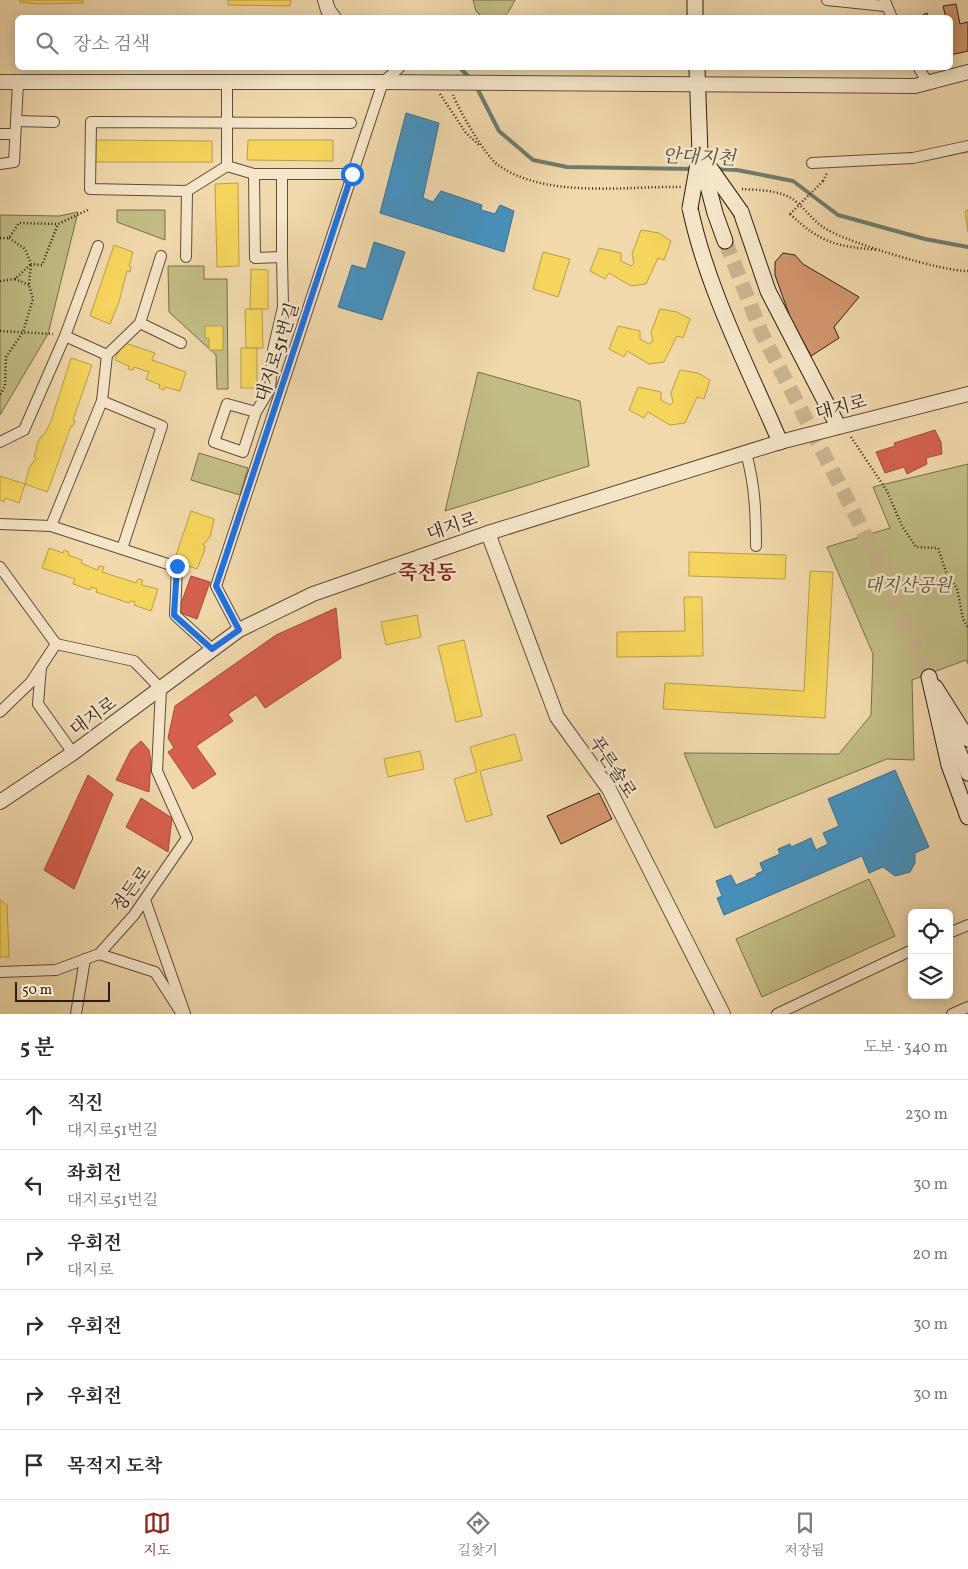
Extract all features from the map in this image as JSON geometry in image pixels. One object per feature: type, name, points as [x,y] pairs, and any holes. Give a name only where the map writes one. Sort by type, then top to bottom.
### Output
[{"type":"main road","points":[[695,0],[695,15]]},
{"type":"main road","points":[[697,70],[700,154],[690,208],[702,254],[780,442]]},
{"type":"main road","points":[[700,154],[741,212],[768,291],[842,425]]},
{"type":"main road","points":[[700,154],[715,213],[725,241]]},
{"type":"main road","points":[[928,677],[968,739]]},
{"type":"main road","points":[[928,677],[968,773]]},
{"type":"main road","points":[[928,677],[948,765],[968,816]]},
{"type":"street","points":[[325,0],[332,15]]},
{"type":"street","points":[[827,0],[885,3],[891,15]]},
{"type":"street","points":[[383,82],[397,70]]},
{"type":"street","points":[[920,70],[927,82]]},
{"type":"street","points":[[0,82],[489,82],[915,86],[968,72]]},
{"type":"street","points":[[0,164],[14,162],[18,82]]},
{"type":"street","name":"대지로51번길","points":[[239,630],[216,586],[383,82]]},
{"type":"street","points":[[227,83],[227,166]]},
{"type":"street","points":[[16,121],[54,122]]},
{"type":"street","points":[[351,123],[91,122],[90,189],[187,191],[227,166],[254,174],[352,174]]},
{"type":"street","points":[[0,134],[15,134]]},
{"type":"street","points":[[812,163],[913,158],[968,146]]},
{"type":"street","points":[[254,174],[255,258],[282,257]]},
{"type":"street","points":[[256,412],[227,404],[214,442],[243,452],[256,412],[270,389],[273,350],[283,307],[282,174]]},
{"type":"street","points":[[186,257],[187,191]]},
{"type":"street","points":[[0,442],[24,430],[65,336],[98,246]]},
{"type":"street","points":[[51,526],[102,401],[107,355],[140,323],[161,256]]},
{"type":"street","points":[[140,323],[181,343]]},
{"type":"street","points":[[65,336],[107,355]]},
{"type":"street","name":"대지로","points":[[0,802],[73,754],[239,630],[312,594],[488,533],[780,442],[968,394]]},
{"type":"street","points":[[102,401],[162,426],[122,549]]},
{"type":"street","points":[[746,453],[754,480],[756,546]]},
{"type":"street","points":[[0,524],[51,526],[177,566],[174,615],[212,649]]},
{"type":"street","name":"푸른솔로","points":[[488,533],[557,717],[609,790],[724,1014]]},
{"type":"street","points":[[0,567],[56,644],[134,660],[161,689]]},
{"type":"street","points":[[0,712],[31,682],[56,644]]},
{"type":"street","points":[[42,666],[38,704],[73,754]]},
{"type":"street","name":"정든로","points":[[0,972],[56,970],[99,954],[134,916],[187,838],[157,771],[161,689]]},
{"type":"street","points":[[145,900],[185,1014]]},
{"type":"street","points":[[953,931],[968,925]]},
{"type":"street","points":[[784,1012],[908,952]]},
{"type":"street","points":[[99,954],[155,972],[181,1014]]},
{"type":"street","points":[[76,1014],[84,959]]},
{"type":"street","points":[[952,1014],[968,1007]]},
{"type":"path","points":[[434,83],[466,133],[480,146]]},
{"type":"path","points":[[823,181],[790,214],[818,238],[837,245],[883,250]]},
{"type":"path","points":[[9,238],[19,223],[58,224],[90,209]]},
{"type":"path","points":[[15,279],[31,264],[42,265],[58,224]]},
{"type":"path","points":[[0,238],[9,238],[25,249],[31,264],[29,285],[33,298],[23,332],[6,357],[5,386],[0,395]]},
{"type":"path","points":[[0,281],[15,279],[29,285]]},
{"type":"path","points":[[0,332],[65,336]]},
{"type":"path","points":[[842,425],[888,491],[902,526],[916,547],[938,548],[947,575],[957,588],[963,619],[968,628]]},
{"type":"green space","points":[[473,0],[515,0],[504,15],[480,15],[476,11]]},
{"type":"green space","points":[[117,210],[165,210],[165,240],[117,222]]},
{"type":"green space","points":[[78,212],[48,334],[0,415],[0,215],[59,216]]},
{"type":"green space","points":[[168,266],[204,266],[204,279],[227,279],[228,389],[217,389],[216,355],[169,312]]},
{"type":"green space","points":[[478,372],[580,401],[589,466],[445,511]]},
{"type":"green space","points":[[199,453],[248,468],[240,495],[191,480]]},
{"type":"green space","name":"대지산공원","points":[[968,464],[968,664],[966,660],[912,680],[914,760],[887,759],[715,828],[684,753],[839,754],[871,715],[873,654],[827,547],[890,528],[873,487]]},
{"type":"green space","points":[[869,879],[895,936],[762,997],[736,939]]},
{"type":"building: 주거","points":[[20,0],[83,0],[83,3],[40,4],[20,2]]},
{"type":"building: 주거","points":[[228,0],[291,0],[290,6],[228,5]]},
{"type":"building: 주거","points":[[94,140],[212,141],[212,162],[94,162]]},
{"type":"building: 주거","points":[[248,140],[333,140],[333,161],[247,160]]},
{"type":"building: 주거","points":[[238,183],[239,266],[217,267],[215,184]]},
{"type":"building: 주거","points":[[968,210],[968,232],[965,211]]},
{"type":"building: 주거","points":[[641,230],[659,233],[671,241],[664,260],[658,258],[646,284],[631,286],[609,273],[605,279],[590,271],[599,248],[621,253],[621,261],[631,266],[634,263],[632,254]]},
{"type":"building: 주거","points":[[114,245],[133,252],[129,266],[131,267],[130,272],[127,271],[119,302],[110,324],[90,316]]},
{"type":"building: 주거","points":[[543,252],[570,259],[558,297],[533,289]]},
{"type":"building: 주거","points":[[251,269],[268,270],[268,309],[250,309]]},
{"type":"building: 주거","points":[[245,309],[262,309],[263,348],[246,348]]},
{"type":"building: 주거","points":[[660,309],[677,312],[690,319],[683,338],[677,336],[664,362],[649,364],[627,351],[624,357],[609,349],[618,326],[640,331],[640,339],[649,344],[653,341],[651,332]]},
{"type":"building: 주거","points":[[205,326],[223,326],[223,350],[209,350],[209,338],[205,338]]},
{"type":"building: 주거","points":[[122,342],[155,353],[152,360],[186,372],[180,391],[165,387],[164,390],[159,388],[160,385],[146,379],[149,372],[134,367],[133,370],[128,369],[129,366],[115,360]]},
{"type":"building: 주거","points":[[241,348],[257,348],[257,388],[241,388]]},
{"type":"building: 주거","points":[[71,358],[92,365],[73,420],[75,421],[73,426],[71,426],[47,492],[25,484],[29,468],[36,458],[34,457],[38,442],[51,421]]},
{"type":"building: 주거","points":[[680,370],[698,373],[710,380],[704,399],[697,397],[685,423],[670,425],[648,412],[644,418],[629,410],[638,387],[661,392],[661,400],[670,405],[673,402],[671,393]]},
{"type":"building: 주거","points":[[0,476],[25,484],[19,503],[5,498],[4,502],[0,500]]},
{"type":"building: 주거","points":[[191,511],[214,519],[210,537],[203,545],[205,546],[204,552],[197,569],[174,561]]},
{"type":"building: 주거","points":[[49,548],[63,553],[64,550],[69,552],[68,555],[82,560],[81,563],[95,569],[98,570],[99,566],[104,567],[102,572],[136,583],[138,579],[143,580],[141,585],[158,589],[151,611],[134,605],[135,602],[130,601],[129,603],[96,592],[97,589],[91,587],[90,590],[73,584],[75,579],[42,568]]},
{"type":"building: 주거","points":[[689,552],[786,555],[785,579],[689,576]]},
{"type":"building: 주거","points":[[810,571],[833,572],[825,718],[663,709],[665,683],[804,691]]},
{"type":"building: 주거","points":[[684,597],[702,597],[703,656],[617,657],[617,632],[685,631]]},
{"type":"building: 주거","points":[[417,615],[421,637],[386,645],[381,622]]},
{"type":"building: 주거","points":[[464,640],[482,716],[456,722],[438,646]]},
{"type":"building: 주거","points":[[515,734],[522,760],[480,771],[492,815],[466,822],[454,779],[477,772],[470,747]]},
{"type":"building: 주거","points":[[420,751],[424,769],[388,777],[384,759]]},
{"type":"building: 주거","points":[[0,900],[7,905],[9,957],[0,957]]},
{"type":"building: 상업","points":[[935,430],[941,442],[942,454],[926,458],[927,464],[907,474],[904,467],[885,473],[876,452],[895,446],[894,443]]},
{"type":"building: 상업","points":[[191,576],[210,582],[197,619],[178,612]]},
{"type":"building: 상업","points":[[336,608],[341,658],[265,708],[256,695],[228,714],[233,721],[196,746],[216,774],[193,789],[168,752],[174,748],[168,738],[175,706],[276,635]]},
{"type":"building: 상업","points":[[141,741],[149,750],[151,761],[149,792],[116,780],[131,750]]},
{"type":"building: 상업","points":[[88,775],[113,794],[74,889],[44,870]]},
{"type":"building: 상업","points":[[141,798],[172,818],[168,852],[126,827]]},
{"type":"building: 학교","points":[[406,113],[439,123],[423,198],[433,202],[441,191],[482,205],[481,210],[495,214],[500,205],[514,211],[504,252],[380,213]]},
{"type":"building: 학교","points":[[374,242],[405,252],[382,320],[338,307],[352,265],[366,269]]},
{"type":"building: 학교","points":[[895,770],[929,847],[915,853],[915,863],[910,872],[895,876],[883,867],[869,873],[862,856],[724,915],[717,898],[722,896],[716,881],[731,875],[736,885],[757,876],[756,874],[763,871],[760,863],[780,854],[778,849],[790,844],[791,847],[811,838],[816,850],[828,844],[823,833],[839,826],[828,799]]},
{"type":"building: 기타","points":[[956,4],[960,24],[968,22],[968,51],[953,54],[953,15],[945,15],[943,6]]},
{"type":"building: 기타","points":[[783,253],[795,255],[803,264],[859,297],[834,327],[839,338],[811,356],[790,317],[775,275],[775,262]]},
{"type":"building: 기타","points":[[599,793],[612,819],[561,844],[547,816]]},
{"type":"waterway","name":"안대지천","points":[[462,70],[472,80]]},
{"type":"waterway","name":"안대지천","points":[[476,86],[499,131],[533,160],[567,167],[695,169]]},
{"type":"waterway","name":"안대지천","points":[[717,169],[737,170],[793,181],[838,215],[925,239],[968,247]]},
{"type":"tunnel","points":[[725,241],[763,336],[862,528],[929,677]]},
{"type":"district","name":"죽전동","points":[[427,572]]},
{"type":"route","points":[[177,566],[174,615],[212,649],[239,630],[230,609],[216,586],[352,174]]}]
